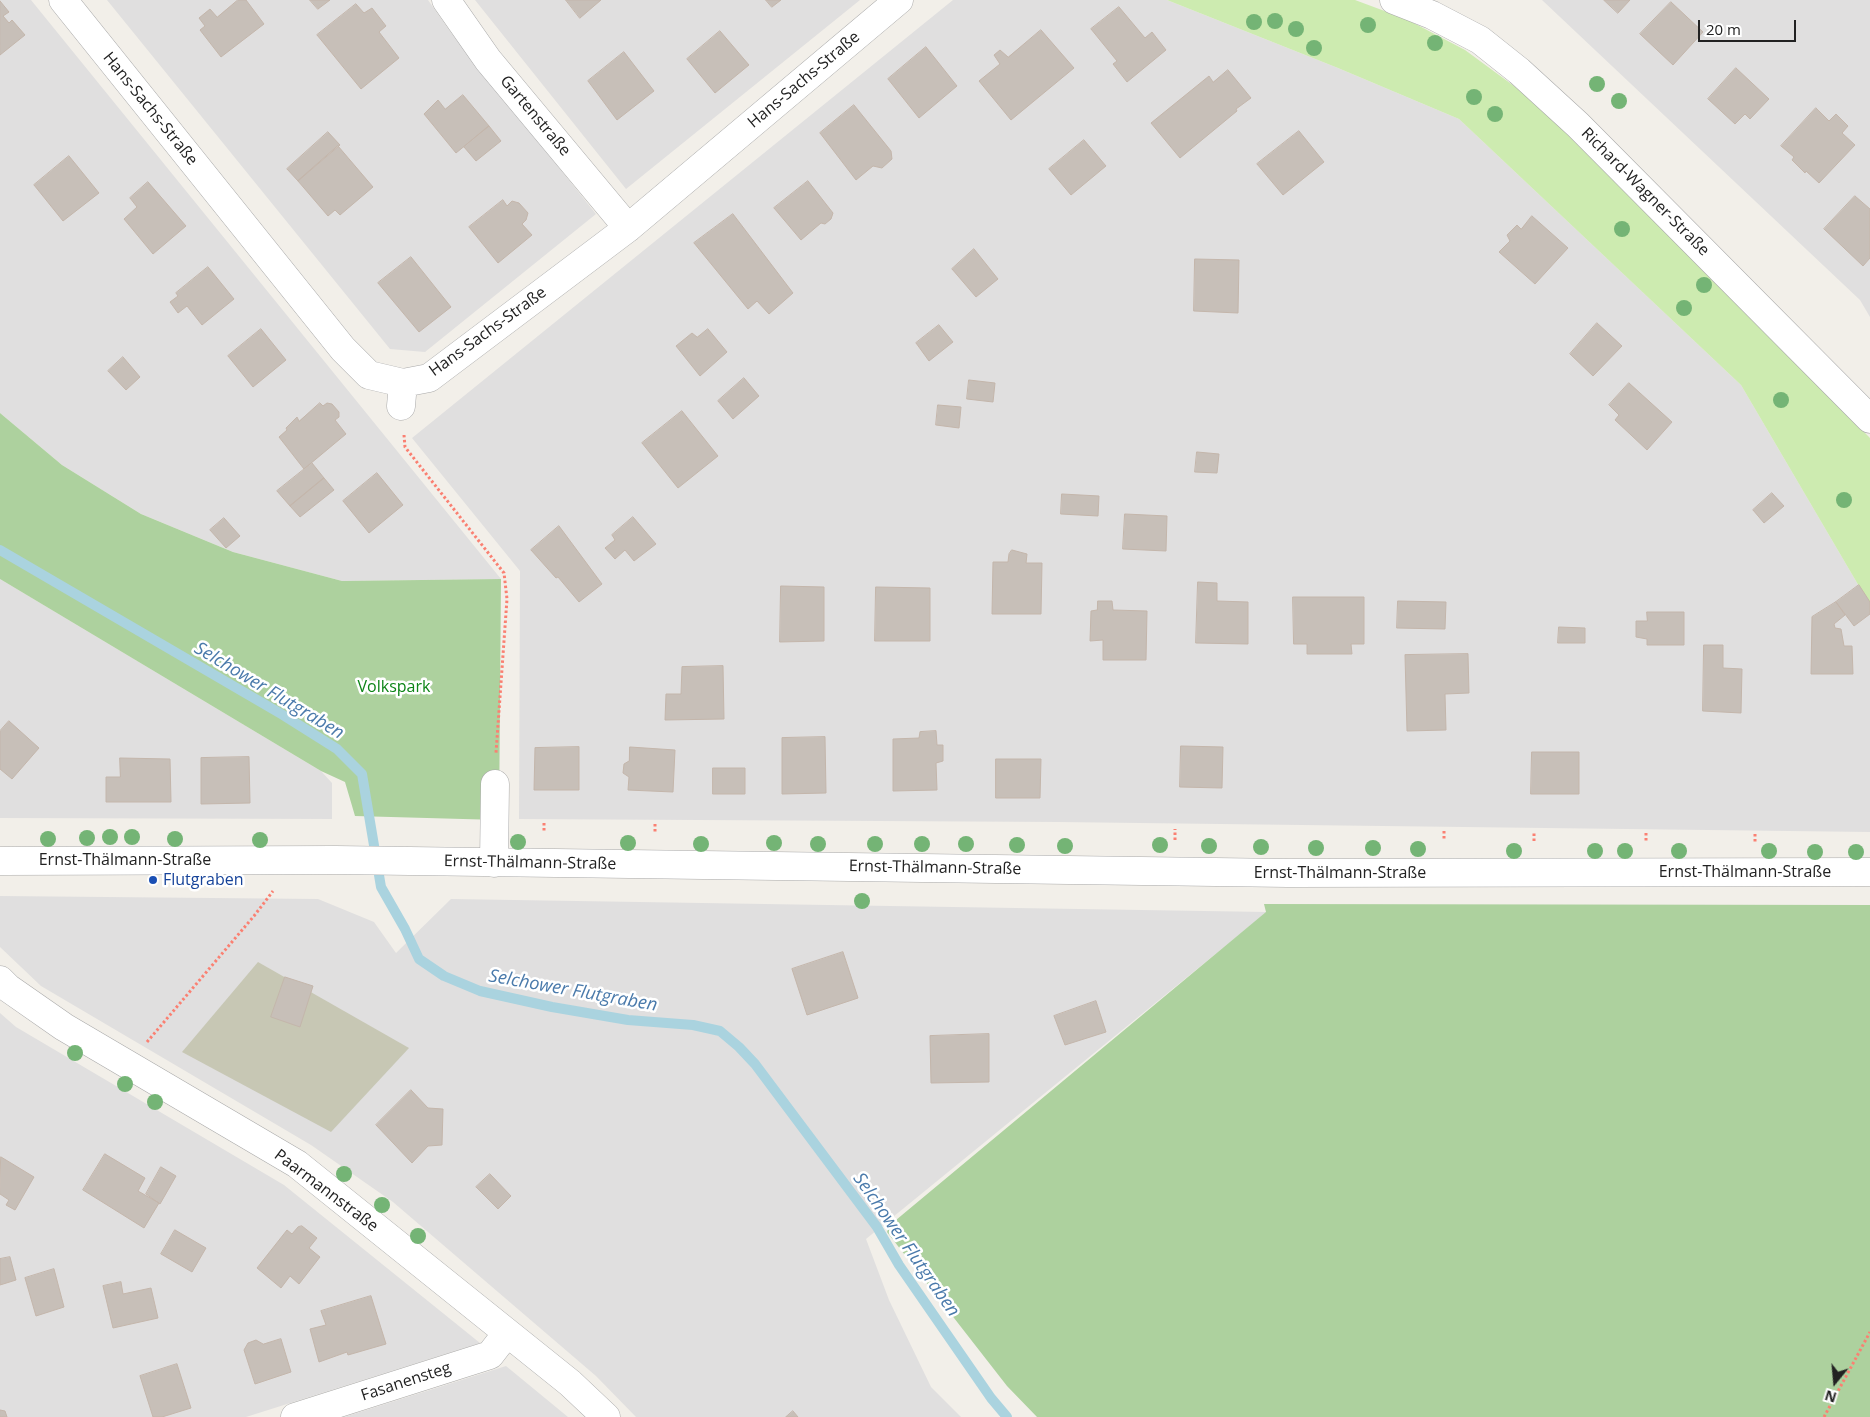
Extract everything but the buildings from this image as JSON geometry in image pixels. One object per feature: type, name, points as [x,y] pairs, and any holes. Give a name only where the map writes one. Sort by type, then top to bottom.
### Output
[{"type":"street","name":"Hans-Sachs-Straße","points":[[62,0],[343,349],[370,375],[402,394],[429,378],[628,228],[899,0]]},
{"type":"street","name":"Gartenstraße","points":[[446,0],[488,60],[628,228]]},
{"type":"street","name":"Richard-Wagner-Straße","points":[[1394,0],[1432,15],[1480,40],[1519,70],[1571,118],[1870,419]]},
{"type":"street","points":[[494,863],[495,784]]},
{"type":"street","name":"Ernst-Thälmann-Straße","points":[[0,861],[336,860],[1288,873],[1870,872]]},
{"type":"street","name":"Paarmannstraße","points":[[0,980],[8,988],[64,1027],[297,1164],[570,1383],[606,1417]]},
{"type":"street","name":"Fasanensteg","points":[[295,1417],[490,1355],[507,1333]]},
{"type":"path","points":[[405,447],[504,572],[507,599],[496,733],[495,784]]},
{"type":"path","points":[[544,823],[544,833]]},
{"type":"path","points":[[655,824],[655,835]]},
{"type":"path","points":[[1175,830],[1175,840]]},
{"type":"path","points":[[1444,832],[1444,841]]},
{"type":"path","points":[[1534,832],[1534,842]]},
{"type":"path","points":[[1646,833],[1646,842]]},
{"type":"path","points":[[1754,834],[1755,843]]},
{"type":"path","points":[[127,1065],[254,916],[275,888]]},
{"type":"path","points":[[1824,1417],[1870,1332]]},
{"type":"shaded area","points":[[0,0],[31,0],[501,579],[342,581],[233,552],[141,514],[62,465],[0,413]]},
{"type":"shaded area","points":[[107,0],[428,0],[452,34],[596,214],[425,352],[390,349]]},
{"type":"shaded area","points":[[475,0],[860,0],[626,189]]},
{"type":"shaded area","points":[[953,0],[1167,0],[1338,68],[1459,119],[1741,385],[1870,605],[1870,832],[1058,822],[519,819],[520,571],[412,438]]},
{"type":"shaded area","points":[[1542,0],[1870,0],[1870,317],[1860,300]]},
{"type":"shaded area","points":[[0,579],[321,771],[332,783],[332,819],[0,818]]},
{"type":"shaded area","points":[[0,896],[318,899],[374,922],[396,953],[451,899],[1267,912],[866,1239],[889,1300],[931,1387],[961,1417],[636,1417],[596,1376],[393,1202],[311,1145],[41,986],[0,947]]},
{"type":"shaded area","points":[[258,962],[409,1048],[331,1132],[182,1052]]},
{"type":"shaded area","points":[[0,1013],[16,1027],[284,1185],[480,1343],[246,1417],[0,1417]]},
{"type":"shaded area","points":[[506,1366],[568,1417],[344,1417]]},
{"type":"green space","points":[[1167,0],[1355,0],[1406,19],[1465,50],[1533,100],[1870,438],[1870,605],[1741,385],[1459,119],[1338,68]]},
{"type":"green space","name":"Volkspark","points":[[0,413],[62,465],[141,514],[233,552],[342,581],[501,579],[499,820],[355,816],[345,782],[321,771],[0,579]]},
{"type":"green space","points":[[1264,904],[1870,905],[1870,1417],[1037,1417],[1007,1386],[887,1232],[890,1225],[1266,912]]},
{"type":"waterway","name":"Selchower Flutgraben","points":[[0,550],[283,715],[337,749],[362,774],[381,887],[405,929],[419,959],[444,976],[480,991],[552,1007],[628,1020],[693,1025],[720,1031],[739,1047],[755,1064],[877,1227],[899,1265],[991,1398],[1007,1417]]},
{"type":"place","name":"Flutgraben","points":[[153,880]]}]
